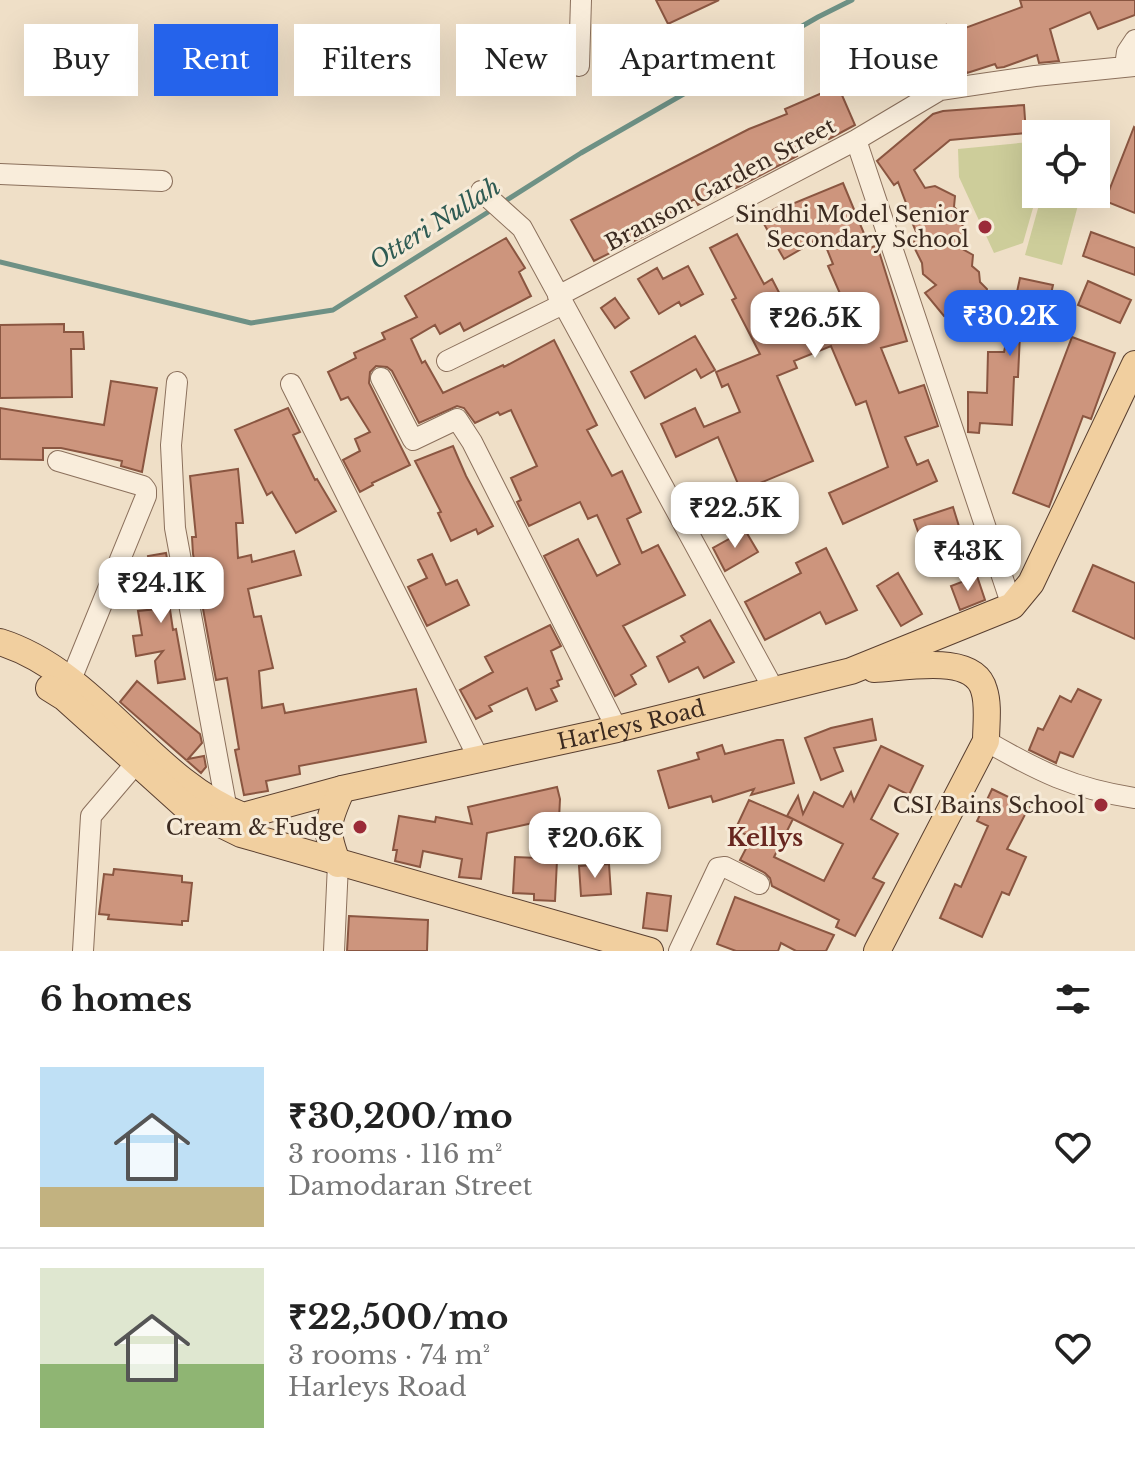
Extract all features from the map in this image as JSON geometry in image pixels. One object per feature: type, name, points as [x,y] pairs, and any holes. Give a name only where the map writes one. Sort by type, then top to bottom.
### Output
[{"type":"main road","points":[[1012,606],[1031,583],[1135,364]]},
{"type":"main road","name":"Harleys Road","points":[[235,813],[617,729],[851,671],[1012,606]]},
{"type":"main road","points":[[0,642],[42,662],[88,694],[200,793],[235,813]]},
{"type":"main road","points":[[0,660],[65,698],[186,807],[241,834],[634,948]]},
{"type":"main road","points":[[851,671],[940,665],[970,671],[980,679],[985,692],[986,741],[877,951]]},
{"type":"main road","points":[[338,864],[329,840],[329,819],[342,789]]},
{"type":"street","points":[[579,66],[581,0]]},
{"type":"street","points":[[1130,66],[1127,52],[1135,40]]},
{"type":"street","name":"Branson Garden Street","points":[[447,361],[856,140],[940,90],[1130,66]]},
{"type":"street","points":[[856,140],[1012,606]]},
{"type":"street","points":[[0,174],[162,181]]},
{"type":"street","points":[[481,191],[522,228],[773,688]]},
{"type":"street","points":[[381,378],[413,440],[457,419],[472,442],[617,729]]},
{"type":"street","points":[[177,382],[171,445],[175,528],[235,813]]},
{"type":"street","points":[[291,384],[479,759]]},
{"type":"street","points":[[58,461],[143,486],[146,490],[70,682]]},
{"type":"street","points":[[986,741],[1039,772],[1094,792],[1135,798]]},
{"type":"street","points":[[83,951],[91,816],[137,762]]},
{"type":"street","points":[[334,951],[338,864]]},
{"type":"street","points":[[679,951],[718,868],[725,867],[759,884]]},
{"type":"green space","points":[[1022,143],[1022,208],[1033,208],[1023,243],[994,253],[959,177],[958,149]]},
{"type":"green space","points":[[1038,208],[1077,208],[1062,265],[1025,255]]},
{"type":"building","points":[[656,0],[719,0],[668,24]]},
{"type":"building","points":[[1020,0],[1135,0],[1135,15],[1098,29],[1090,12],[1050,29],[1059,61],[1039,63],[1037,55],[1004,67],[997,68],[995,64],[967,73],[967,27],[1022,7]]},
{"type":"building","points":[[820,94],[842,96],[855,125],[829,139],[828,136],[794,151],[797,156],[736,188],[734,186],[698,205],[695,199],[652,223],[656,230],[594,261],[571,220],[749,129],[787,114],[785,109]]},
{"type":"building","points":[[1024,105],[1025,120],[1022,120],[1022,133],[950,140],[914,170],[925,188],[935,186],[955,196],[954,207],[960,213],[959,220],[966,231],[959,247],[973,255],[972,266],[979,272],[980,282],[987,289],[985,300],[944,316],[925,293],[936,285],[923,274],[922,263],[913,245],[917,234],[912,222],[902,212],[906,203],[898,182],[894,185],[877,161],[933,114]]},
{"type":"building","points":[[1134,127],[1135,213],[1110,203],[1110,188]]},
{"type":"building","points":[[843,183],[870,248],[877,245],[907,341],[881,348],[899,393],[924,385],[938,426],[905,437],[917,465],[928,460],[937,481],[843,524],[829,493],[888,467],[866,401],[856,405],[831,346],[794,361],[797,368],[777,376],[813,461],[741,491],[718,437],[676,457],[661,424],[695,408],[704,427],[740,412],[728,384],[722,387],[716,372],[760,354],[710,248],[737,234],[764,284],[772,279],[802,337],[825,327],[823,320],[848,312],[828,266],[833,264],[822,237],[784,259],[760,217],[784,204],[785,207]]},
{"type":"building","points":[[1091,232],[1135,248],[1135,275],[1083,256]]},
{"type":"building","points":[[506,238],[525,268],[519,272],[531,296],[464,331],[460,323],[440,334],[435,325],[411,339],[422,363],[425,361],[443,393],[504,367],[554,340],[597,425],[587,430],[612,476],[622,471],[641,512],[627,519],[642,553],[658,545],[685,595],[623,626],[646,666],[631,675],[636,684],[615,696],[544,556],[578,539],[597,576],[620,564],[597,515],[588,519],[580,502],[529,526],[517,502],[521,500],[511,478],[537,466],[511,410],[500,415],[498,412],[475,423],[464,408],[457,406],[419,423],[392,371],[376,366],[370,372],[369,383],[410,465],[360,492],[343,460],[360,451],[355,439],[370,432],[348,397],[341,400],[328,372],[356,358],[354,353],[385,339],[382,333],[417,317],[405,296]]},
{"type":"building","points":[[688,266],[703,294],[681,306],[679,302],[659,314],[638,279],[657,268],[663,279]]},
{"type":"building","points":[[1020,278],[1053,285],[1041,338],[1020,334],[1012,425],[980,423],[979,433],[968,432],[968,392],[987,393],[988,352],[1004,352]]},
{"type":"building","points":[[1088,281],[1131,300],[1120,323],[1078,305]]},
{"type":"building","points":[[615,298],[629,318],[615,328],[601,308]]},
{"type":"building","points":[[64,324],[64,332],[83,332],[84,349],[71,349],[72,397],[0,398],[0,325]]},
{"type":"building","points":[[695,336],[715,370],[701,378],[696,369],[645,398],[631,372]]},
{"type":"building","points":[[1072,337],[1115,353],[1091,419],[1083,416],[1049,507],[1013,493]]},
{"type":"building","points":[[111,381],[157,388],[142,472],[121,466],[122,461],[61,448],[43,448],[43,460],[0,459],[0,408],[104,425]]},
{"type":"building","points":[[288,408],[300,432],[293,435],[315,480],[336,511],[296,533],[272,492],[267,495],[235,430]]},
{"type":"building","points":[[453,446],[493,526],[478,534],[476,529],[451,541],[438,513],[441,512],[415,461]]},
{"type":"building","points":[[238,469],[243,523],[236,523],[238,558],[251,555],[252,562],[294,551],[301,575],[248,589],[254,617],[261,616],[273,668],[259,671],[262,708],[283,704],[285,713],[416,689],[426,742],[299,766],[300,774],[266,781],[268,791],[244,795],[235,750],[239,749],[227,678],[216,680],[193,554],[192,537],[196,537],[190,476]]},
{"type":"building","points":[[953,507],[966,549],[928,561],[914,520]]},
{"type":"building","points":[[745,530],[758,552],[725,571],[713,548]]},
{"type":"building","points":[[826,548],[857,610],[826,624],[820,612],[765,640],[745,602],[801,573],[796,563]]},
{"type":"building","points":[[166,553],[175,602],[169,603],[173,630],[176,629],[185,679],[158,683],[155,661],[163,651],[136,656],[133,636],[142,635],[138,611],[157,609],[148,556]]},
{"type":"building","points":[[432,554],[446,585],[457,580],[469,605],[427,626],[408,587],[427,578],[418,560]]},
{"type":"building","points":[[1093,565],[1135,583],[1135,639],[1073,611]]},
{"type":"building","points":[[898,573],[922,614],[901,626],[877,586]]},
{"type":"building","points":[[977,576],[985,600],[960,610],[951,586]]},
{"type":"building","points":[[710,620],[734,662],[704,678],[698,667],[669,682],[657,657],[685,642],[681,636]]},
{"type":"building","points":[[550,625],[561,646],[551,651],[562,679],[557,681],[559,686],[551,689],[557,701],[536,710],[527,688],[489,706],[492,711],[476,719],[460,690],[493,672],[485,657]]},
{"type":"building","points":[[137,681],[200,734],[202,743],[188,759],[204,756],[206,767],[201,773],[120,702]]},
{"type":"building","points":[[1078,689],[1101,700],[1073,757],[1060,752],[1056,763],[1029,750],[1038,728],[1043,730],[1060,696],[1071,702]]},
{"type":"building","points":[[872,719],[876,740],[834,748],[843,771],[821,780],[805,738],[831,728]]},
{"type":"building","points":[[783,740],[794,783],[751,795],[754,789],[713,802],[711,796],[669,808],[658,771],[699,759],[697,753],[722,745],[725,754]]},
{"type":"building","points":[[881,746],[923,766],[909,795],[889,785],[871,819],[898,834],[873,878],[884,883],[855,936],[836,927],[839,920],[772,886],[765,873],[740,860],[752,837],[735,830],[749,800],[793,819],[787,816],[798,796],[803,814],[814,792],[843,807],[851,792],[854,801]],"holes":[[[793,819],[843,844],[824,881],[774,857]]]},
{"type":"building","points":[[557,787],[560,799],[555,901],[534,900],[534,894],[513,893],[515,857],[538,858],[533,823],[487,833],[481,879],[459,877],[462,859],[423,851],[420,867],[395,861],[397,850],[393,850],[399,816],[435,822],[436,817],[472,824],[468,807]]},
{"type":"building","points":[[992,789],[1029,807],[1007,849],[1026,857],[1009,895],[1002,892],[982,937],[940,918],[955,884],[961,887],[988,826],[977,821]]},
{"type":"building","points":[[609,864],[611,894],[581,896],[579,866]]},
{"type":"building","points":[[114,869],[182,876],[182,882],[192,883],[188,921],[182,921],[182,925],[108,919],[109,915],[99,914],[104,874],[113,875]]},
{"type":"building","points":[[647,893],[671,896],[667,931],[643,928]]},
{"type":"building","points":[[735,897],[834,935],[826,951],[796,951],[781,943],[778,951],[736,951],[717,944]]},
{"type":"building","points":[[349,916],[428,920],[427,951],[347,951]]},
{"type":"waterway","name":"Otteri Nullah","points":[[502,203],[581,153],[852,0]]},
{"type":"waterway","name":"Otteri Nullah","points":[[0,262],[251,323],[333,310],[493,209]]},
{"type":"place","name":"Sindhi Model Senior Secondary School","points":[[985,227]]},
{"type":"place","name":"CSI Bains School","points":[[1101,805]]},
{"type":"place","name":"Cream & Fudge","points":[[360,827]]},
{"type":"district","name":"Kellys","points":[[765,838]]}]
